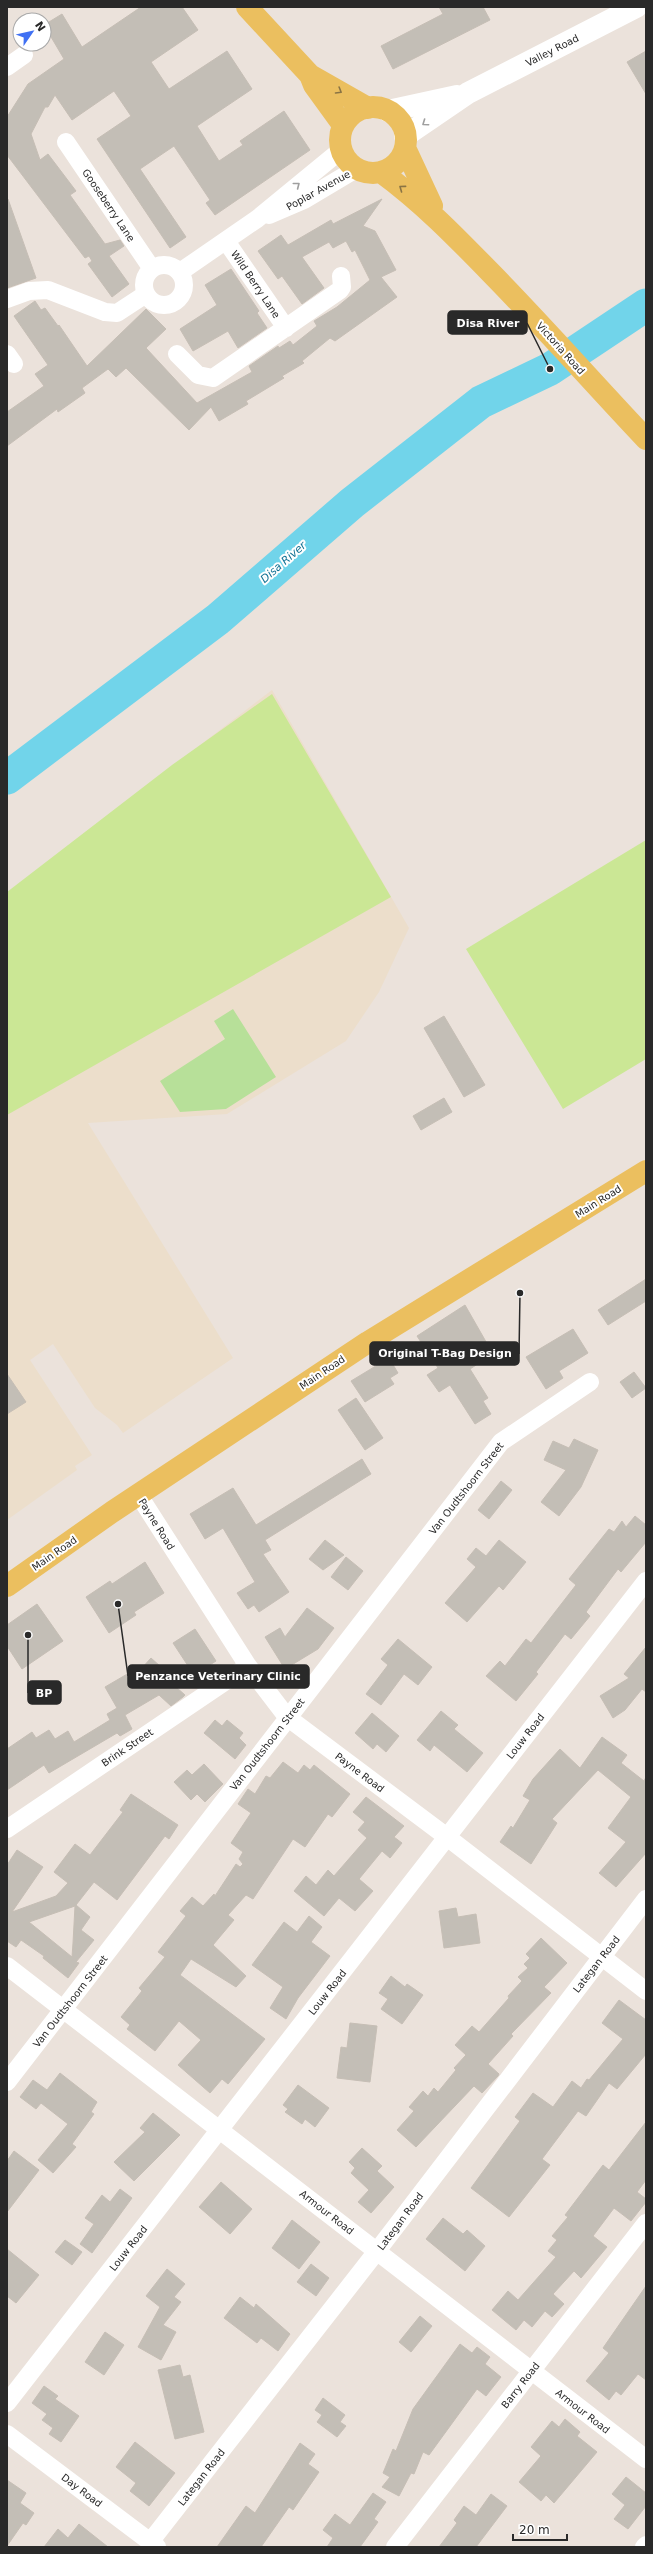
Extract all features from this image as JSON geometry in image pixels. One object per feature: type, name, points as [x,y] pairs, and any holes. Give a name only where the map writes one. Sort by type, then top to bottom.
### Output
[{"type":"main road","name":"Victoria Road","points":[[247,7],[310,75],[396,117],[418,180],[442,223]]},
{"type":"main road","name":"Victoria Road","points":[[310,75],[314,85],[343,125]]},
{"type":"main road","points":[[378,109],[350,116],[343,125],[340,133],[341,150],[350,164],[356,169],[365,172],[381,172],[397,162],[405,142]]},
{"type":"main road","name":"Victoria Road","points":[[381,172],[411,194],[442,223],[530,312],[646,439]]},
{"type":"main road","name":"Main Road","points":[[7,1586],[138,1494],[368,1342],[646,1171]]},
{"type":"street","name":"Valley Road","points":[[405,142],[468,93],[636,7]]},
{"type":"street","points":[[7,67],[24,55]]},
{"type":"street","name":"Valley Road","points":[[378,109],[468,93]]},
{"type":"street","name":"Gooseberry Lane","points":[[66,142],[152,269]]},
{"type":"street","name":"Poplar Avenue","points":[[180,272],[257,219],[341,150]]},
{"type":"street","name":"Poplar Avenue","points":[[257,219],[304,200],[356,169]]},
{"type":"street","name":"Wild Berry Lane","points":[[226,241],[286,328]]},
{"type":"street","points":[[167,265],[180,272],[184,285],[181,297],[176,301],[164,305],[158,304],[146,294],[145,279],[152,269],[167,265]]},
{"type":"street","points":[[177,354],[198,375],[213,378],[341,289],[341,276]]},
{"type":"street","points":[[7,299],[29,291],[48,290],[106,312],[117,314],[146,294]]},
{"type":"street","name":"Van Oudtshoorn Street","points":[[7,2082],[287,1717],[501,1442],[537,1416],[590,1382]]},
{"type":"street","name":"Payne Road","points":[[138,1494],[248,1666],[287,1717],[447,1836],[646,1991]]},
{"type":"street","name":"Louw Road","points":[[7,2403],[646,1581]]},
{"type":"street","name":"Brink Street","points":[[7,1829],[248,1666]]},
{"type":"street","name":"Lategan Road","points":[[154,2544],[601,1956],[646,1899]]},
{"type":"street","name":"Armour Road","points":[[7,1966],[64,2008],[646,2459]]},
{"type":"street","name":"Barry Road","points":[[395,2547],[646,2223]]},
{"type":"street","name":"Day Road","points":[[7,2434],[154,2544]]},
{"type":"shaded area","points":[[272,690],[409,928],[379,992],[346,1041],[227,1114],[88,1123],[233,1358],[123,1433],[117,1425],[95,1408],[53,1344],[30,1360],[92,1455],[75,1466],[77,1470],[7,1520],[7,893]]},
{"type":"green space","points":[[272,694],[391,897],[7,1115],[7,892],[172,765]]},
{"type":"green space","points":[[646,840],[646,1059],[563,1109],[466,949]]},
{"type":"green space","points":[[233,1009],[276,1077],[226,1109],[180,1112],[160,1081],[225,1039],[214,1021]]},
{"type":"building","points":[[141,7],[182,7],[198,30],[151,62],[169,89],[227,51],[252,89],[197,126],[219,161],[243,145],[240,141],[284,111],[310,150],[215,215],[206,203],[210,200],[174,146],[140,169],[186,237],[170,248],[97,139],[131,116],[114,91],[72,120],[55,95],[48,107],[45,107],[31,134],[40,160],[48,154],[76,191],[70,195],[105,244],[120,240],[124,246],[109,256],[129,284],[112,297],[88,264],[92,261],[89,256],[85,258],[7,155],[7,117],[28,84],[64,59],[52,39],[52,20],[62,14],[82,47]]},
{"type":"building","points":[[439,7],[483,7],[490,20],[393,69],[381,46],[443,14]]},
{"type":"building","points":[[646,51],[646,94],[627,62]]},
{"type":"building","points":[[8,199],[36,278],[7,288],[7,200]]},
{"type":"building","points":[[382,199],[363,226],[375,231],[396,270],[381,277],[397,297],[335,341],[330,338],[302,361],[304,363],[282,376],[284,378],[246,401],[248,404],[219,421],[211,407],[189,430],[126,368],[116,377],[108,369],[82,388],[85,393],[58,412],[57,409],[7,446],[7,412],[44,386],[35,374],[48,365],[14,316],[35,301],[41,310],[45,308],[58,326],[59,325],[87,366],[146,309],[166,329],[146,348],[197,403],[252,372],[249,366],[278,346],[279,348],[290,341],[293,345],[317,326],[314,321],[337,307],[370,280],[355,250],[352,252],[346,241],[333,248],[329,242],[302,257],[324,288],[302,304],[282,276],[278,279],[258,251],[281,235],[288,245],[331,220],[333,224]]},
{"type":"building","points":[[231,269],[259,311],[257,313],[267,328],[238,348],[228,331],[193,351],[180,329],[217,305],[205,285]]},
{"type":"building","points":[[444,1016],[485,1085],[464,1097],[424,1028]]},
{"type":"building","points":[[444,1098],[452,1112],[421,1130],[413,1116]]},
{"type":"building","points":[[646,1279],[646,1301],[608,1325],[598,1310]]},
{"type":"building","points":[[465,1305],[493,1354],[470,1369],[488,1398],[483,1401],[491,1414],[475,1424],[450,1385],[439,1392],[427,1375],[438,1368],[417,1336]]},
{"type":"building","points":[[573,1329],[588,1353],[559,1371],[563,1378],[546,1389],[526,1357]]},
{"type":"building","points":[[389,1358],[398,1373],[390,1378],[394,1384],[365,1402],[351,1381]]},
{"type":"building","points":[[634,1372],[646,1388],[632,1398],[620,1382]]},
{"type":"building","points":[[7,1374],[26,1402],[7,1414]]},
{"type":"building","points":[[356,1398],[383,1438],[365,1450],[338,1410]]},
{"type":"building","points":[[574,1439],[598,1450],[581,1487],[559,1516],[541,1502],[566,1470],[544,1460],[553,1441],[569,1448]]},
{"type":"building","points":[[362,1459],[371,1474],[265,1540],[271,1550],[263,1554],[289,1592],[259,1612],[254,1605],[248,1609],[237,1593],[255,1582],[223,1528],[205,1539],[190,1514],[233,1488],[256,1525]]},
{"type":"building","points":[[501,1481],[512,1490],[489,1519],[478,1510]]},
{"type":"building","points":[[635,1516],[646,1525],[646,1542],[621,1572],[618,1569],[586,1612],[590,1616],[571,1639],[565,1634],[536,1672],[538,1674],[516,1701],[486,1676],[500,1661],[505,1666],[526,1639],[531,1643],[576,1585],[569,1579],[609,1529],[614,1532],[622,1521],[626,1527]]},
{"type":"building","points":[[325,1540],[344,1555],[323,1570],[309,1559]]},
{"type":"building","points":[[499,1540],[526,1562],[503,1590],[499,1586],[467,1622],[445,1603],[476,1567],[467,1559],[476,1548],[486,1556]]},
{"type":"building","points":[[346,1557],[363,1571],[348,1590],[331,1577]]},
{"type":"building","points":[[145,1562],[164,1593],[134,1612],[136,1615],[109,1633],[86,1597],[110,1581],[112,1584]]},
{"type":"building","points":[[37,1604],[63,1641],[22,1669],[7,1646],[7,1625]]},
{"type":"building","points":[[307,1608],[334,1628],[318,1649],[285,1669],[265,1637],[280,1628],[285,1637]]},
{"type":"building","points":[[195,1629],[216,1661],[194,1675],[173,1643]]},
{"type":"building","points":[[398,1639],[432,1667],[418,1685],[404,1674],[381,1705],[366,1694],[388,1665],[381,1659]]},
{"type":"building","points":[[646,1647],[646,1692],[642,1689],[625,1710],[613,1718],[600,1696],[629,1678],[624,1674]]},
{"type":"building","points":[[151,1658],[180,1684],[176,1687],[185,1695],[183,1697],[171,1706],[159,1695],[125,1715],[132,1729],[120,1736],[117,1733],[49,1773],[44,1765],[7,1790],[7,1749],[32,1732],[36,1738],[49,1730],[55,1739],[68,1731],[74,1742],[110,1720],[107,1714],[117,1708],[105,1687],[129,1673],[132,1679]]},
{"type":"building","points":[[441,1711],[458,1725],[454,1729],[483,1753],[467,1772],[434,1745],[430,1751],[417,1740]]},
{"type":"building","points":[[372,1713],[399,1736],[386,1752],[377,1744],[373,1749],[355,1733]]},
{"type":"building","points":[[215,1720],[222,1726],[227,1720],[243,1733],[239,1738],[246,1745],[235,1759],[204,1733]]},
{"type":"building","points":[[602,1737],[627,1755],[621,1763],[644,1781],[646,1777],[646,1853],[616,1887],[599,1873],[626,1842],[608,1828],[631,1797],[598,1770],[552,1819],[557,1823],[531,1864],[500,1842],[511,1826],[513,1828],[530,1800],[523,1796],[533,1779],[560,1749],[580,1768]]},
{"type":"building","points":[[283,1762],[298,1773],[304,1765],[310,1770],[314,1765],[350,1794],[332,1817],[328,1814],[305,1847],[293,1839],[253,1899],[246,1895],[228,1915],[234,1920],[213,1945],[246,1976],[236,1987],[191,1959],[180,1975],[265,2039],[228,2084],[222,2079],[210,2093],[178,2065],[201,2040],[179,2021],[155,2051],[127,2029],[130,2025],[121,2017],[142,1991],[139,1988],[165,1957],[158,1952],[186,1916],[180,1911],[192,1897],[203,1906],[214,1894],[215,1896],[236,1864],[240,1867],[243,1864],[239,1859],[243,1852],[231,1843],[251,1813],[238,1804],[248,1789],[255,1794],[266,1776],[270,1778]]},
{"type":"building","points":[[204,1764],[223,1784],[205,1802],[197,1794],[191,1800],[174,1782],[187,1770],[192,1775]]},
{"type":"building","points":[[131,1794],[178,1825],[169,1839],[165,1836],[117,1900],[94,1882],[76,1905],[90,1917],[81,1930],[94,1940],[76,1962],[79,1963],[68,1978],[43,1958],[44,1956],[21,1940],[16,1947],[7,1941],[7,1865],[17,1850],[43,1867],[12,1912],[56,1896],[68,1883],[54,1872],[75,1844],[90,1855],[123,1812],[120,1810]],"holes":[[[75,1906],[72,1957],[29,1922]]]},
{"type":"building","points":[[366,1797],[404,1826],[394,1837],[402,1843],[390,1858],[382,1851],[359,1879],[373,1891],[355,1911],[339,1898],[324,1916],[294,1891],[306,1876],[316,1885],[328,1870],[334,1876],[367,1838],[358,1830],[365,1822],[353,1812]]},
{"type":"building","points":[[456,1908],[458,1917],[476,1914],[480,1943],[444,1948],[439,1911]]},
{"type":"building","points":[[309,1916],[322,1927],[311,1942],[330,1956],[298,1998],[286,2019],[270,2008],[283,1987],[252,1965],[284,1922],[297,1932]]},
{"type":"building","points":[[541,1938],[567,1963],[544,1987],[551,1993],[511,2034],[513,2036],[488,2064],[499,2074],[498,2076],[482,2093],[474,2086],[416,2147],[397,2130],[414,2111],[409,2107],[423,2091],[428,2096],[434,2088],[438,2092],[456,2070],[454,2068],[466,2055],[455,2045],[472,2026],[479,2032],[509,1998],[508,1996],[522,1981],[518,1977],[528,1968],[524,1964],[530,1958],[526,1954]]},
{"type":"building","points":[[391,1976],[405,1987],[407,1984],[423,1995],[402,2024],[381,2009],[388,1999],[379,1993]]},
{"type":"building","points":[[619,2000],[646,2020],[646,2054],[617,2089],[609,2083],[586,2116],[578,2111],[542,2159],[550,2165],[509,2217],[471,2188],[520,2121],[515,2117],[533,2093],[553,2107],[572,2081],[581,2088],[587,2079],[589,2080],[623,2039],[602,2023]]},
{"type":"building","points":[[350,2023],[377,2026],[370,2082],[337,2078],[341,2047],[347,2048]]},
{"type":"building","points":[[60,2073],[97,2102],[91,2112],[94,2114],[72,2144],[76,2147],[53,2173],[38,2160],[68,2124],[41,2103],[36,2109],[20,2097],[33,2080],[47,2090]]},
{"type":"building","points":[[298,2085],[329,2108],[315,2127],[305,2119],[302,2124],[285,2112],[288,2109],[283,2105]]},
{"type":"building","points":[[153,2113],[180,2135],[134,2181],[114,2162],[145,2132],[140,2128]]},
{"type":"building","points":[[646,2122],[646,2180],[637,2192],[646,2199],[646,2202],[631,2221],[614,2208],[593,2236],[607,2247],[581,2278],[574,2271],[553,2294],[564,2304],[552,2317],[545,2311],[532,2327],[524,2320],[516,2330],[492,2310],[508,2291],[518,2300],[556,2257],[548,2251],[557,2240],[552,2236],[568,2217],[565,2215],[603,2165],[609,2170]]},
{"type":"building","points":[[362,2148],[382,2166],[377,2171],[394,2187],[371,2213],[358,2202],[369,2190],[351,2173],[355,2168],[349,2162]]},
{"type":"building","points":[[14,2151],[39,2170],[7,2212],[7,2161]]},
{"type":"building","points":[[221,2182],[252,2209],[230,2234],[199,2207]]},
{"type":"building","points":[[120,2189],[132,2198],[92,2253],[80,2244],[94,2224],[85,2218],[102,2195],[110,2202]]},
{"type":"building","points":[[443,2218],[463,2234],[467,2230],[485,2246],[465,2271],[426,2239]]},
{"type":"building","points":[[292,2220],[320,2242],[299,2269],[272,2248]]},
{"type":"building","points":[[65,2240],[82,2252],[72,2265],[55,2252]]},
{"type":"building","points":[[7,2249],[39,2275],[16,2303],[7,2296]]},
{"type":"building","points":[[311,2264],[329,2278],[316,2296],[297,2282]]},
{"type":"building","points":[[167,2269],[185,2284],[174,2297],[181,2302],[163,2325],[176,2332],[161,2360],[138,2347],[160,2307],[146,2296]]},
{"type":"building","points":[[646,2286],[646,2380],[638,2374],[621,2395],[616,2391],[609,2400],[586,2381],[609,2353],[603,2348]]},
{"type":"building","points":[[240,2297],[254,2308],[256,2304],[290,2334],[278,2351],[261,2338],[257,2343],[224,2318]]},
{"type":"building","points":[[420,2316],[432,2326],[411,2352],[399,2342]]},
{"type":"building","points":[[105,2332],[124,2345],[104,2375],[85,2362]]},
{"type":"building","points":[[460,2344],[472,2353],[477,2347],[490,2357],[485,2364],[501,2377],[486,2396],[477,2389],[429,2455],[423,2452],[414,2474],[411,2473],[399,2496],[382,2487],[390,2477],[383,2473],[393,2449],[396,2451],[413,2409]]},
{"type":"building","points":[[180,2365],[183,2377],[190,2375],[204,2432],[175,2439],[158,2370]]},
{"type":"building","points":[[44,2386],[58,2396],[55,2399],[79,2416],[61,2442],[49,2434],[53,2428],[42,2420],[47,2414],[32,2403]]},
{"type":"building","points":[[323,2398],[345,2415],[340,2422],[346,2426],[337,2437],[317,2422],[322,2415],[315,2410]]},
{"type":"building","points":[[565,2419],[580,2432],[577,2436],[597,2452],[554,2503],[546,2495],[541,2501],[519,2482],[541,2456],[531,2447],[552,2421],[559,2427]]},
{"type":"building","points":[[135,2442],[175,2473],[149,2506],[130,2491],[136,2483],[116,2467]]},
{"type":"building","points":[[300,2443],[315,2454],[308,2464],[319,2472],[293,2510],[289,2507],[261,2547],[217,2547],[246,2506],[255,2513]]},
{"type":"building","points":[[626,2477],[646,2493],[646,2506],[628,2529],[614,2519],[625,2505],[612,2494]]},
{"type":"building","points":[[7,2480],[26,2493],[20,2503],[34,2513],[26,2525],[23,2523],[7,2546]]},
{"type":"building","points":[[373,2493],[386,2502],[374,2519],[378,2522],[360,2547],[327,2547],[333,2538],[323,2530],[335,2514],[350,2525]]},
{"type":"building","points":[[491,2494],[507,2506],[476,2547],[439,2547],[457,2523],[454,2520],[464,2506],[476,2515]]},
{"type":"building","points":[[79,2524],[108,2547],[44,2547],[58,2529],[68,2538]]},
{"type":"waterway","name":"Disa River","points":[[7,778],[218,619],[352,503],[481,402],[550,369],[646,305]]},
{"type":"place","name":"Disa River","points":[[550,369]]},
{"type":"place","name":"Original T-Bag Design","points":[[520,1293]]},
{"type":"place","name":"Penzance Veterinary Clinic","points":[[118,1604]]},
{"type":"place","name":"BP","points":[[28,1635]]}]
